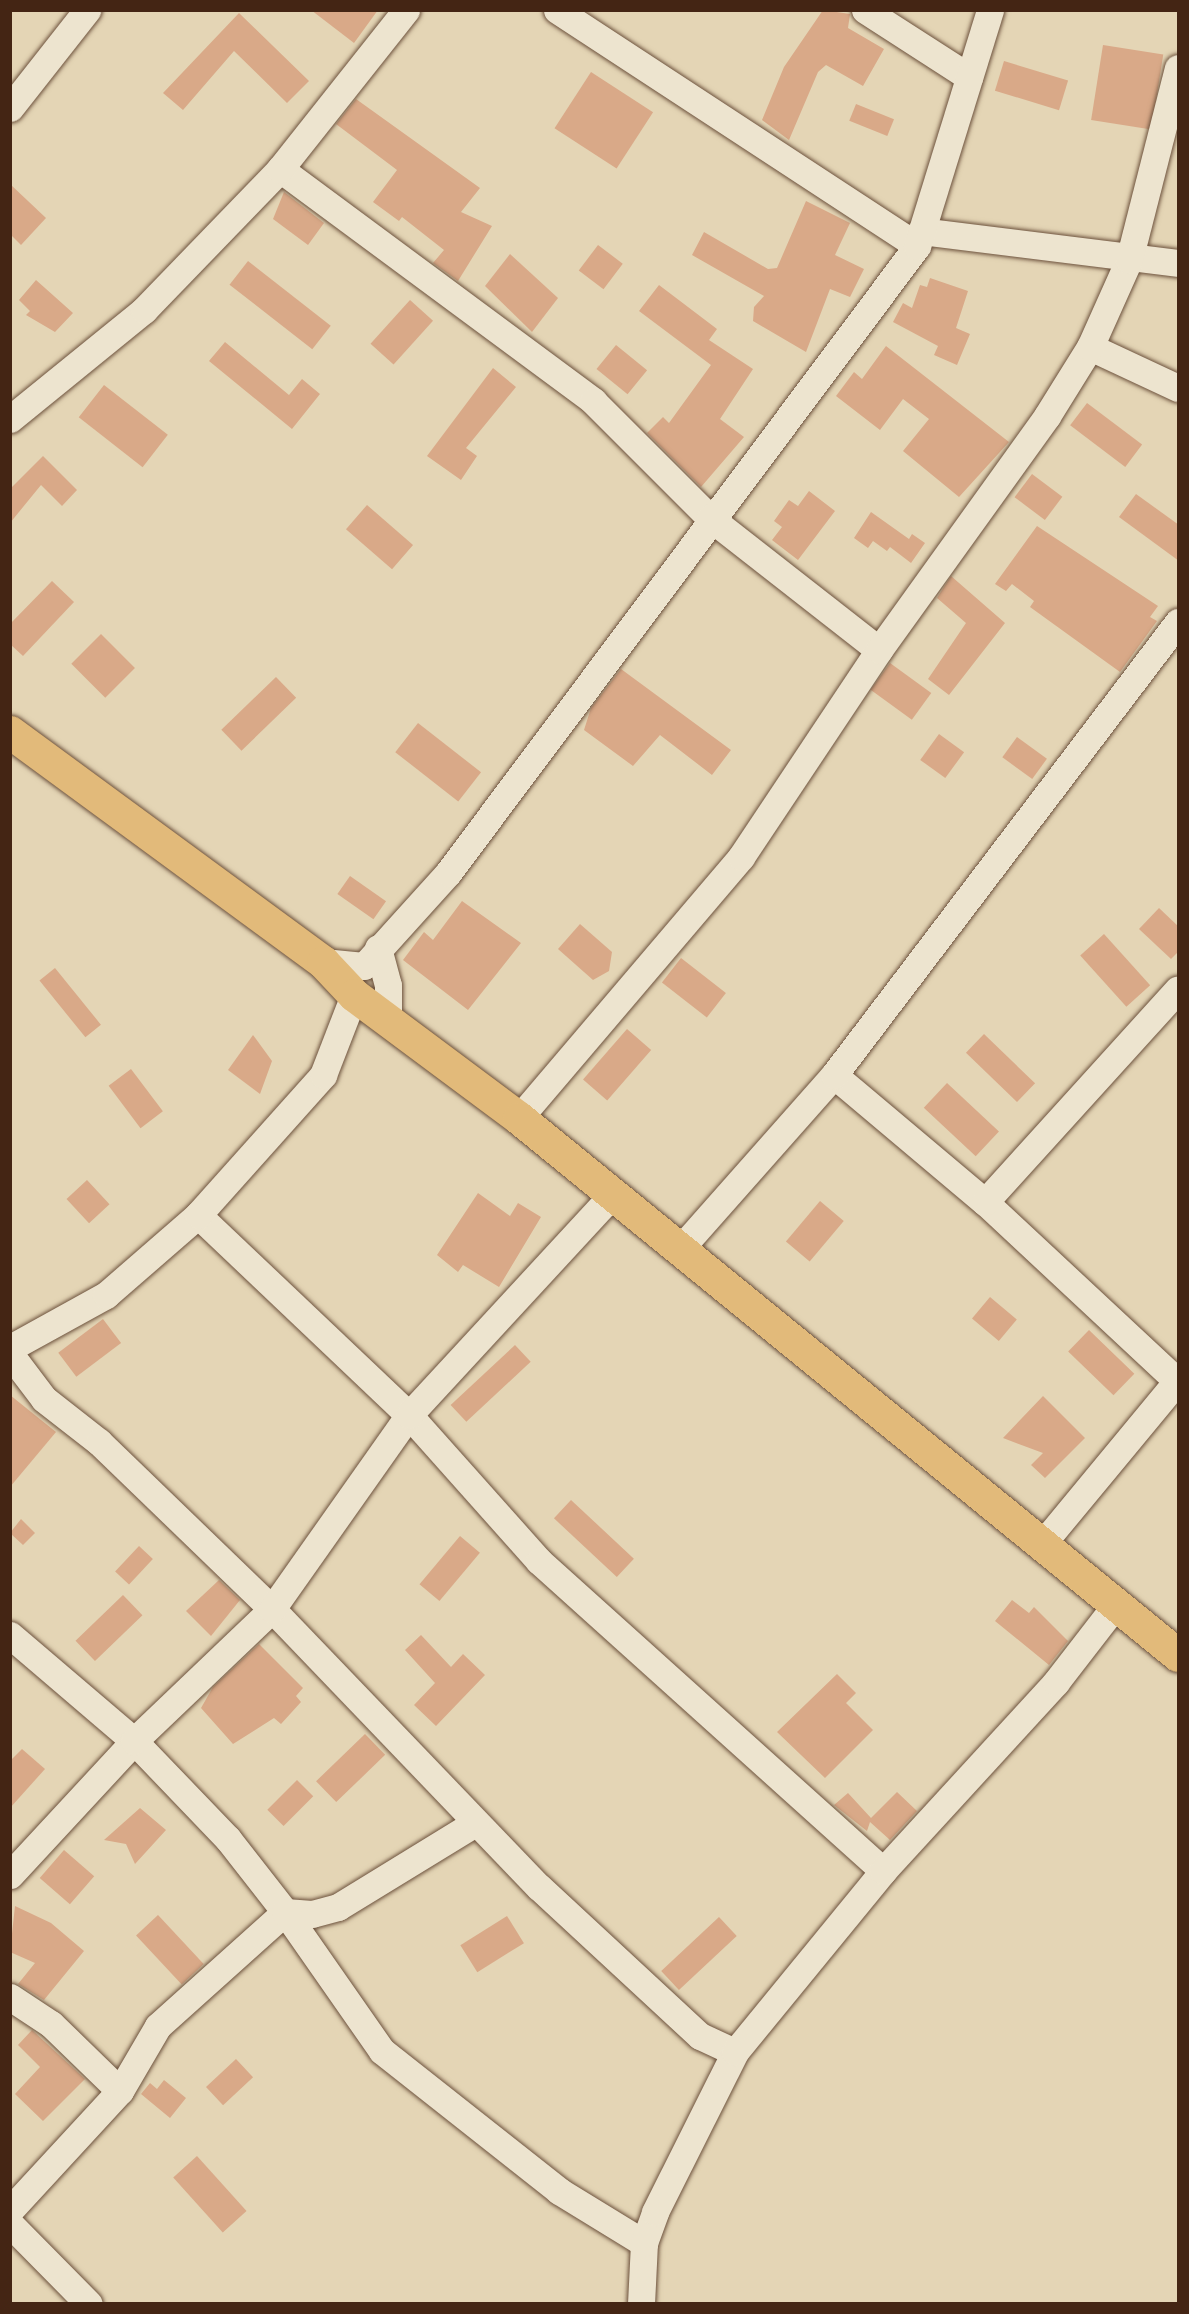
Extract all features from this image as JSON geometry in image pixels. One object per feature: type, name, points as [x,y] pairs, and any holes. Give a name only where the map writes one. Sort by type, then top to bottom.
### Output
[{"type":"main road","points":[[10,732],[323,962],[354,995],[519,1118],[1043,1543],[1114,1607],[1179,1655]]},
{"type":"street","points":[[10,108],[87,10]]},
{"type":"street","points":[[10,419],[144,310],[280,169],[406,10]]},
{"type":"street","points":[[557,10],[919,239],[1179,263]]},
{"type":"street","points":[[865,10],[969,77]]},
{"type":"street","points":[[323,962],[364,966],[448,873],[919,239],[990,10]]},
{"type":"street","points":[[519,1118],[741,857],[879,650],[1047,416],[1090,347],[1129,260],[1179,68]]},
{"type":"street","points":[[280,169],[593,401],[710,518],[879,650]]},
{"type":"street","points":[[1090,347],[1179,388]]},
{"type":"street","points":[[680,1249],[834,1075],[1179,622]]},
{"type":"street","points":[[378,948],[388,985],[388,1020]]},
{"type":"street","points":[[985,1202],[1179,989]]},
{"type":"street","points":[[10,1348],[106,1295],[198,1215],[323,1075],[354,995]]},
{"type":"street","points":[[834,1075],[985,1202],[1178,1380],[1043,1543]]},
{"type":"street","points":[[10,1875],[134,1741],[272,1609],[409,1415],[612,1195]]},
{"type":"street","points":[[198,1215],[409,1415],[539,1561],[883,1871]]},
{"type":"street","points":[[10,1354],[44,1399],[99,1443],[272,1609],[475,1823],[700,2036],[735,2052]]},
{"type":"street","points":[[641,2304],[644,2243],[735,2052],[883,1871],[1056,1682],[1114,1607]]},
{"type":"street","points":[[10,1635],[134,1741],[228,1839],[285,1912],[382,2051],[559,2191],[644,2243]]},
{"type":"street","points":[[10,2211],[120,2091],[158,2026],[285,1912],[312,1914],[338,1907],[475,1823]]},
{"type":"street","points":[[10,1997],[51,2024],[120,2091]]},
{"type":"street","points":[[10,2224],[89,2304]]},
{"type":"building","points":[[311,10],[378,10],[354,43]]},
{"type":"building","points":[[823,10],[850,14],[848,28],[884,49],[863,86],[826,65],[818,72],[789,140],[762,120],[784,67]]},
{"type":"building","points":[[239,13],[309,81],[287,103],[234,51],[183,110],[163,93]]},
{"type":"building","points":[[1103,45],[1163,55],[1151,130],[1091,120]]},
{"type":"building","points":[[1004,61],[1068,81],[1059,110],[995,91]]},
{"type":"building","points":[[591,72],[653,112],[617,168],[555,128]]},
{"type":"building","points":[[356,99],[480,188],[461,212],[492,226],[458,281],[433,263],[444,250],[402,217],[399,221],[373,202],[397,170],[336,124]]},
{"type":"building","points":[[856,104],[894,119],[887,136],[849,121]]},
{"type":"building","points":[[10,184],[46,218],[21,245],[10,234]]},
{"type":"building","points":[[284,192],[324,223],[308,245],[273,219]]},
{"type":"building","points":[[806,201],[850,223],[835,255],[864,269],[850,297],[830,289],[806,352],[753,321],[754,307],[764,296],[692,255],[704,232],[768,269],[777,268]]},
{"type":"building","points":[[598,245],[623,264],[603,289],[579,271]]},
{"type":"building","points":[[510,254],[558,298],[532,332],[485,286]]},
{"type":"building","points":[[248,261],[331,326],[312,349],[230,285]]},
{"type":"building","points":[[930,278],[968,291],[956,328],[970,334],[957,365],[934,355],[938,346],[893,322],[903,303],[912,308],[920,285],[927,287]]},
{"type":"building","points":[[36,280],[73,313],[55,332],[26,315],[30,311],[19,300]]},
{"type":"building","points":[[659,285],[717,329],[709,340],[753,369],[720,419],[744,437],[701,487],[647,433],[663,417],[669,423],[711,365],[639,311]]},
{"type":"building","points":[[410,300],[433,321],[394,365],[371,344]]},
{"type":"building","points":[[225,342],[289,395],[302,379],[320,394],[292,429],[209,361]]},
{"type":"building","points":[[616,345],[647,370],[628,394],[596,369]]},
{"type":"building","points":[[886,346],[1009,442],[959,497],[903,451],[929,419],[903,399],[880,430],[836,396],[854,372],[862,379]]},
{"type":"building","points":[[493,368],[516,387],[466,448],[477,456],[461,480],[427,456]]},
{"type":"building","points":[[104,385],[168,435],[143,467],[79,417]]},
{"type":"building","points":[[1087,403],[1142,445],[1125,467],[1070,425]]},
{"type":"building","points":[[43,456],[77,490],[62,506],[41,485],[10,523],[10,489]]},
{"type":"building","points":[[1032,474],[1062,497],[1045,520],[1015,497]]},
{"type":"building","points":[[809,491],[835,511],[798,560],[772,540],[782,527],[774,521],[789,500],[798,506]]},
{"type":"building","points":[[1136,494],[1179,525],[1179,561],[1119,517]]},
{"type":"building","points":[[367,505],[413,545],[392,569],[346,529]]},
{"type":"building","points":[[871,512],[909,539],[912,534],[925,543],[911,563],[890,547],[887,551],[873,541],[868,548],[854,538]]},
{"type":"building","points":[[1037,526],[1158,606],[1150,617],[1157,621],[1120,672],[1030,607],[1034,601],[1012,584],[1006,591],[995,584]]},
{"type":"building","points":[[951,576],[1005,623],[949,695],[928,679],[966,623],[937,598]]},
{"type":"building","points":[[52,581],[74,602],[23,656],[10,644],[10,624]]},
{"type":"building","points":[[101,634],[135,668],[105,698],[71,664]]},
{"type":"building","points":[[890,663],[931,693],[912,720],[871,690]]},
{"type":"building","points":[[621,669],[731,750],[712,775],[660,735],[633,766],[584,730],[591,708]]},
{"type":"building","points":[[276,677],[296,698],[241,751],[221,730]]},
{"type":"building","points":[[418,723],[481,772],[458,801],[395,752]]},
{"type":"building","points":[[939,734],[964,752],[945,778],[920,760]]},
{"type":"building","points":[[1017,737],[1047,759],[1032,779],[1002,757]]},
{"type":"building","points":[[350,876],[386,901],[373,919],[337,894]]},
{"type":"building","points":[[462,901],[521,943],[468,1010],[403,960],[424,932],[433,940]]},
{"type":"building","points":[[1159,908],[1179,927],[1179,951],[1171,959],[1139,929]]},
{"type":"building","points":[[580,924],[612,952],[609,971],[593,980],[558,949]]},
{"type":"building","points":[[1104,934],[1150,985],[1126,1007],[1080,955]]},
{"type":"building","points":[[681,958],[726,993],[707,1018],[662,982]]},
{"type":"building","points":[[55,968],[101,1025],[85,1037],[39,981]]},
{"type":"building","points":[[627,1029],[651,1050],[607,1101],[583,1080]]},
{"type":"building","points":[[984,1034],[1035,1083],[1017,1102],[966,1053]]},
{"type":"building","points":[[253,1035],[272,1061],[260,1094],[228,1070]]},
{"type":"building","points":[[131,1069],[163,1111],[141,1128],[109,1086]]},
{"type":"building","points":[[947,1083],[999,1131],[976,1156],[924,1108]]},
{"type":"building","points":[[87,1180],[110,1204],[89,1223],[67,1199]]},
{"type":"building","points":[[478,1193],[510,1216],[518,1203],[541,1217],[499,1287],[463,1265],[458,1272],[437,1255]]},
{"type":"building","points":[[820,1201],[844,1221],[810,1262],[786,1242]]},
{"type":"building","points":[[990,1297],[1017,1319],[999,1341],[972,1318]]},
{"type":"building","points":[[103,1319],[121,1343],[76,1377],[58,1353]]},
{"type":"building","points":[[1089,1330],[1134,1374],[1113,1395],[1068,1352]]},
{"type":"building","points":[[515,1345],[531,1362],[466,1422],[451,1405]]},
{"type":"building","points":[[10,1395],[56,1432],[10,1487]]},
{"type":"building","points":[[1043,1396],[1085,1438],[1045,1478],[1031,1465],[1043,1453],[1003,1438]]},
{"type":"building","points":[[571,1500],[634,1559],[617,1577],[554,1518]]},
{"type":"building","points":[[21,1519],[35,1533],[23,1545],[10,1533]]},
{"type":"building","points":[[460,1536],[480,1553],[439,1601],[420,1584]]},
{"type":"building","points":[[139,1546],[153,1559],[129,1585],[115,1572]]},
{"type":"building","points":[[219,1580],[240,1600],[211,1636],[186,1611]]},
{"type":"building","points":[[123,1595],[142,1615],[95,1661],[76,1641]]},
{"type":"building","points":[[1012,1600],[1029,1613],[1034,1607],[1068,1641],[1049,1665],[995,1621]]},
{"type":"building","points":[[421,1635],[451,1667],[463,1654],[485,1675],[436,1726],[414,1705],[435,1683],[405,1650]]},
{"type":"building","points":[[259,1644],[303,1688],[296,1696],[301,1702],[281,1724],[274,1718],[233,1744],[201,1708],[213,1687]]},
{"type":"building","points":[[837,1674],[856,1693],[846,1703],[873,1730],[825,1778],[777,1732]]},
{"type":"building","points":[[365,1734],[385,1755],[336,1802],[316,1781]]},
{"type":"building","points":[[22,1749],[45,1769],[10,1808],[10,1761]]},
{"type":"building","points":[[297,1780],[313,1796],[284,1826],[267,1810]]},
{"type":"building","points":[[897,1792],[917,1811],[890,1840],[870,1822],[867,1831],[834,1805],[848,1793],[871,1818]]},
{"type":"building","points":[[140,1808],[166,1830],[135,1864],[126,1844],[104,1840]]},
{"type":"building","points":[[64,1850],[94,1876],[70,1904],[40,1878]]},
{"type":"building","points":[[15,1906],[51,1923],[84,1951],[44,2000],[18,1984],[35,1963],[10,1952]]},
{"type":"building","points":[[158,1915],[204,1964],[182,1984],[136,1935]]},
{"type":"building","points":[[507,1916],[524,1943],[477,1972],[460,1945]]},
{"type":"building","points":[[719,1917],[737,1936],[679,1990],[661,1971]]},
{"type":"building","points":[[32,2030],[85,2079],[43,2121],[15,2094],[40,2067],[18,2045]]},
{"type":"building","points":[[236,2059],[253,2077],[223,2105],[206,2087]]},
{"type":"building","points":[[164,2080],[186,2098],[170,2118],[141,2094],[150,2083],[157,2089]]},
{"type":"building","points":[[197,2156],[247,2211],[223,2232],[173,2177]]}]
